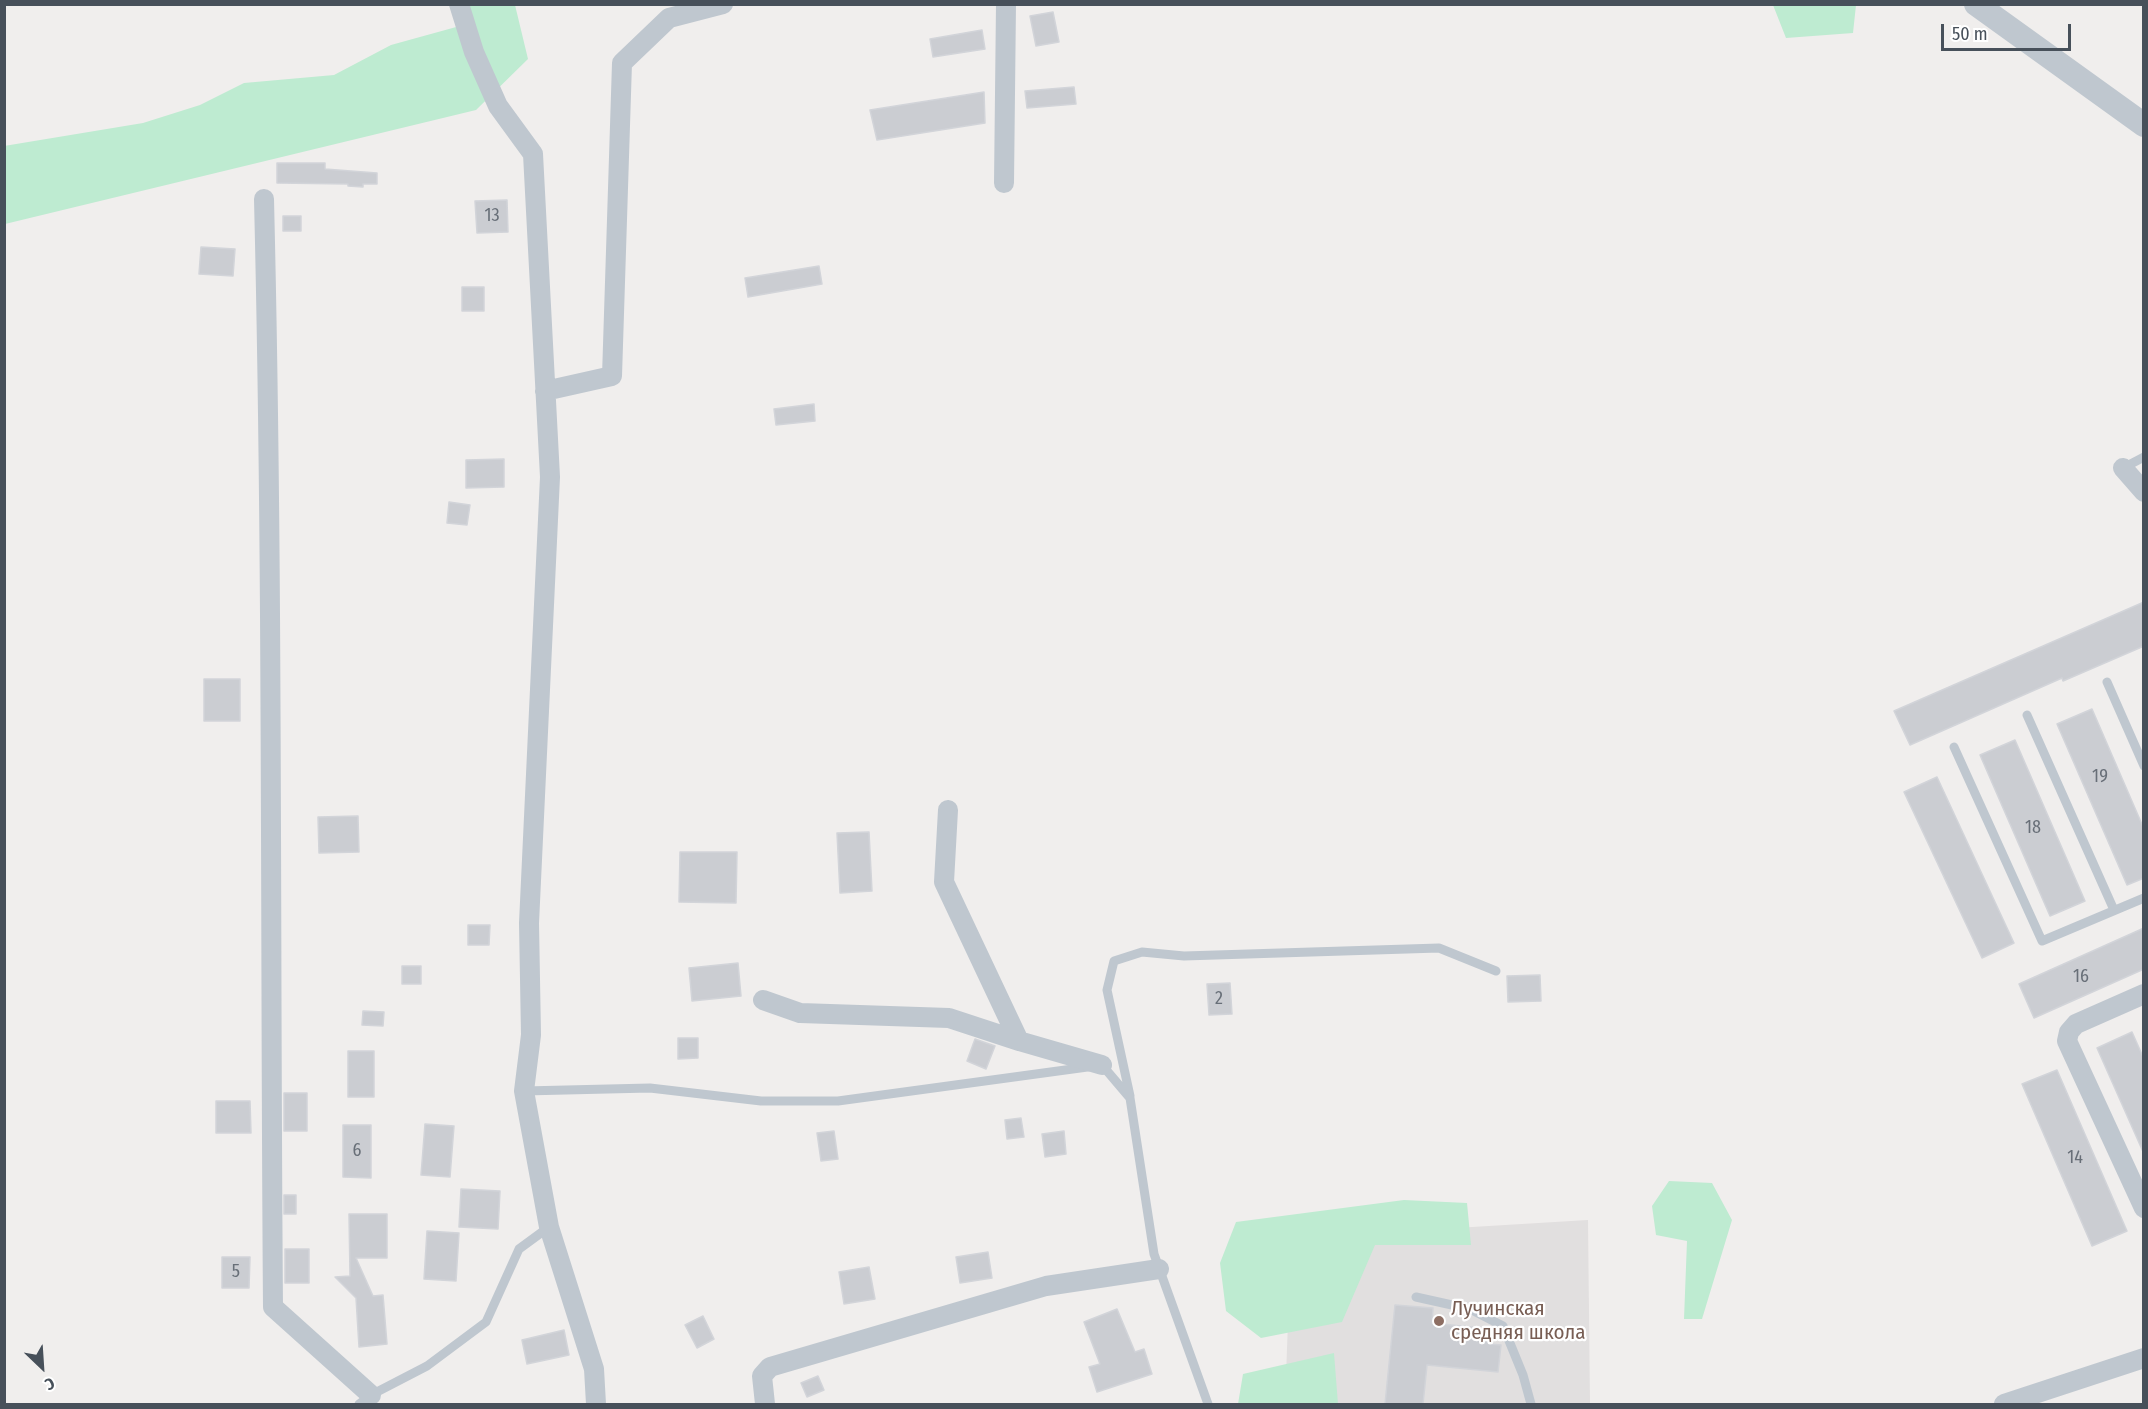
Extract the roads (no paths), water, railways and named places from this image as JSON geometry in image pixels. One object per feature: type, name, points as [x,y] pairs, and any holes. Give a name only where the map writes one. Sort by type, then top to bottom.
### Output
[{"type":"street","points":[[459,4],[474,52],[498,106],[533,154],[550,477],[529,923],[531,1035],[524,1091],[549,1227],[594,1369],[596,1404]]},
{"type":"street","points":[[545,392],[612,376],[622,63],[669,18],[723,4]]},
{"type":"street","points":[[1004,183],[1006,4]]},
{"type":"street","points":[[1976,4],[2144,125]]},
{"type":"street","points":[[264,199],[270,470],[268,667],[273,1308],[365,1400]]},
{"type":"street","points":[[2123,468],[2144,492]]},
{"type":"street","points":[[948,810],[944,882],[1019,1041]]},
{"type":"street","points":[[2144,994],[2076,1024],[2069,1032],[2067,1041],[2144,1208]]},
{"type":"street","points":[[763,1000],[800,1013],[949,1018],[1102,1065]]},
{"type":"street","points":[[765,1404],[762,1376],[770,1367],[1046,1286],[1159,1269]]},
{"type":"street","points":[[2004,1404],[2144,1358]]},
{"type":"lane","points":[[2123,468],[2144,457]]},
{"type":"lane","points":[[2107,682],[2144,766]]},
{"type":"lane","points":[[2027,715],[2114,910]]},
{"type":"lane","points":[[1954,747],[2042,941],[2144,898]]},
{"type":"lane","points":[[1208,1404],[1154,1254],[1130,1098],[1107,990],[1114,961],[1142,952],[1184,956],[1439,948],[1496,970]]},
{"type":"lane","points":[[524,1091],[650,1088],[761,1101],[838,1101],[1102,1065],[1130,1098]]},
{"type":"lane","points":[[365,1400],[427,1366],[486,1322],[519,1249],[549,1227]]},
{"type":"lane","points":[[1416,1297],[1470,1309],[1503,1326],[1523,1375],[1530,1404]]},
{"type":"place","name":"Лучинская средняя школа","points":[[1439,1321]]}]
